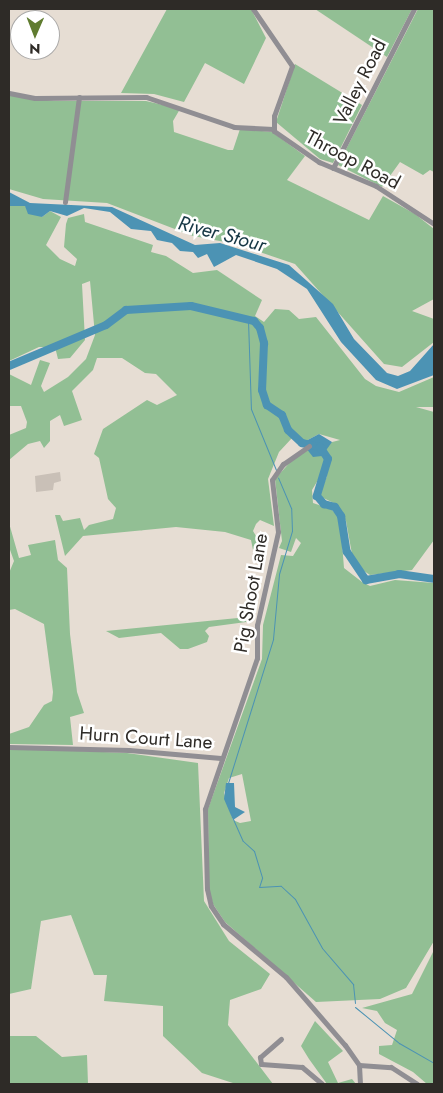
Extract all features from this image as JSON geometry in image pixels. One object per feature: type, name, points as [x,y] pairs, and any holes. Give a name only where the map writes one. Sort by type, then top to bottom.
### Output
[{"type":"street","points":[[9,93],[35,98],[146,97],[234,127],[273,130],[292,66],[253,9]]},
{"type":"street","name":"Valley Road","points":[[333,168],[414,9]]},
{"type":"street","points":[[65,202],[79,97]]},
{"type":"street","name":"Throop Road","points":[[273,130],[333,168],[376,186],[434,224]]},
{"type":"street","name":"Pig Shoot Lane","points":[[221,758],[257,658],[257,625],[278,532],[272,480],[283,464],[310,446]]},
{"type":"street","name":"Hurn Court Lane","points":[[9,746],[128,750],[221,758],[204,820],[211,906],[223,924],[304,996],[312,1011],[359,1065]]},
{"type":"street","points":[[281,1039],[260,1057],[261,1064],[302,1068],[322,1084]]},
{"type":"street","points":[[360,1084],[359,1065],[391,1068],[417,1084]]},
{"type":"green space","points":[[167,9],[251,9],[266,38],[244,84],[205,63],[184,102],[154,94],[121,93]]},
{"type":"green space","points":[[315,9],[412,9],[387,57]]},
{"type":"green space","points":[[418,9],[434,9],[434,172],[430,170],[423,175],[400,162],[382,187],[338,165]]},
{"type":"green space","points":[[295,64],[362,105],[333,163],[320,159],[276,122]]},
{"type":"green space","points":[[9,95],[54,101],[146,101],[180,109],[173,121],[174,132],[228,150],[233,150],[240,129],[272,132],[305,156],[287,180],[369,220],[383,196],[415,214],[434,229],[434,299],[412,311],[434,319],[434,342],[402,367],[384,364],[295,264],[236,244],[193,236],[107,203],[43,199],[9,189]]},
{"type":"green space","points":[[9,206],[25,206],[42,217],[50,211],[61,217],[46,245],[60,259],[75,266],[77,259],[64,247],[66,224],[68,218],[84,214],[85,222],[153,245],[151,252],[166,256],[193,273],[217,270],[262,300],[255,316],[264,322],[275,309],[289,310],[299,319],[316,317],[365,379],[376,386],[399,392],[434,377],[434,407],[416,407],[434,412],[434,540],[412,570],[370,575],[361,569],[352,554],[346,521],[336,504],[319,496],[327,476],[324,470],[312,490],[313,503],[331,509],[340,518],[344,568],[362,582],[370,586],[395,580],[434,583],[434,941],[406,988],[380,999],[316,1002],[225,922],[213,904],[209,889],[208,809],[262,659],[263,625],[281,555],[293,556],[301,543],[296,538],[291,552],[279,548],[282,541],[275,479],[301,450],[340,440],[319,434],[302,443],[292,438],[279,452],[268,479],[274,526],[260,520],[256,524],[253,531],[259,541],[253,550],[251,540],[225,532],[176,527],[83,536],[65,556],[55,515],[60,515],[63,521],[80,518],[84,530],[89,525],[113,519],[116,508],[108,499],[99,458],[94,454],[103,429],[147,400],[157,405],[177,395],[156,374],[145,373],[122,358],[97,358],[93,370],[72,391],[82,420],[64,426],[60,415],[50,421],[50,441],[44,448],[40,441],[28,444],[9,460],[9,435],[26,428],[27,422],[21,406],[9,406],[9,374],[31,385],[40,360],[50,363],[41,386],[44,392],[68,377],[86,359],[95,335],[90,281],[82,284],[85,340],[70,358],[58,359],[55,347],[39,347],[9,361]],"holes":[[[242,774],[251,821],[240,823],[233,820],[224,793],[229,778]]]},
{"type":"green space","points":[[9,523],[19,558],[31,555],[28,545],[55,540],[58,560],[67,568],[70,634],[77,692],[84,713],[70,717],[73,745],[9,744],[9,734],[29,727],[44,705],[52,701],[53,692],[44,624],[15,609],[9,610],[9,573],[14,561],[9,547]]},
{"type":"green space","points":[[248,617],[246,622],[209,627],[205,631],[209,636],[207,642],[188,649],[180,649],[161,633],[119,638],[106,631]]},
{"type":"green space","points":[[9,748],[127,753],[198,763],[204,901],[229,941],[270,974],[261,989],[230,1000],[228,1025],[273,1084],[236,1084],[202,1073],[163,1036],[163,1006],[104,1001],[107,975],[94,975],[71,915],[41,921],[31,989],[9,994]]},
{"type":"green space","points":[[434,950],[434,1084],[427,1084],[413,1072],[379,1054],[379,1046],[392,1045],[397,1030],[385,1023],[377,1011],[362,1008],[412,994]]},
{"type":"green space","points":[[315,1021],[343,1051],[328,1062],[338,1083],[352,1079],[356,1084],[327,1084],[309,1059],[301,1046]]},
{"type":"green space","points":[[9,1036],[36,1036],[62,1057],[87,1055],[88,1084],[9,1084]]},
{"type":"water","points":[[9,192],[30,203],[112,207],[195,245],[220,243],[289,265],[333,304],[354,339],[387,373],[398,376],[410,371],[434,344],[434,375],[397,389],[376,380],[341,342],[307,289],[277,269],[236,255],[214,267],[207,254],[198,258],[193,252],[180,251],[172,243],[157,240],[151,231],[131,229],[110,212],[84,208],[67,216],[50,211],[42,217],[28,214],[25,206],[9,206]]},
{"type":"water","points":[[319,434],[332,442],[322,456],[313,457],[302,443]]},
{"type":"water","points":[[226,783],[234,783],[235,807],[245,812],[233,820],[224,799]]},
{"type":"building","points":[[60,472],[61,481],[54,483],[53,490],[36,492],[35,476]]},
{"type":"waterway","points":[[9,366],[106,325],[126,310],[191,306],[254,321],[260,328],[264,343],[262,390],[267,405],[282,415],[288,430],[302,443],[320,447],[328,459],[317,496],[324,504],[335,507],[341,516],[347,552],[366,580],[399,574],[434,579]]},
{"type":"waterway","points":[[248,320],[251,409],[276,470]]},
{"type":"waterway","points":[[228,783],[273,639],[279,574],[292,531],[291,508],[278,478]]},
{"type":"waterway","points":[[233,819],[243,841],[254,851],[262,878],[259,887],[281,886],[295,899],[322,948],[353,984],[355,1003]]},
{"type":"waterway","points":[[355,1007],[399,1043],[434,1063]]},
{"type":"water label","name":"River Stour","points":[[222,234]]}]
